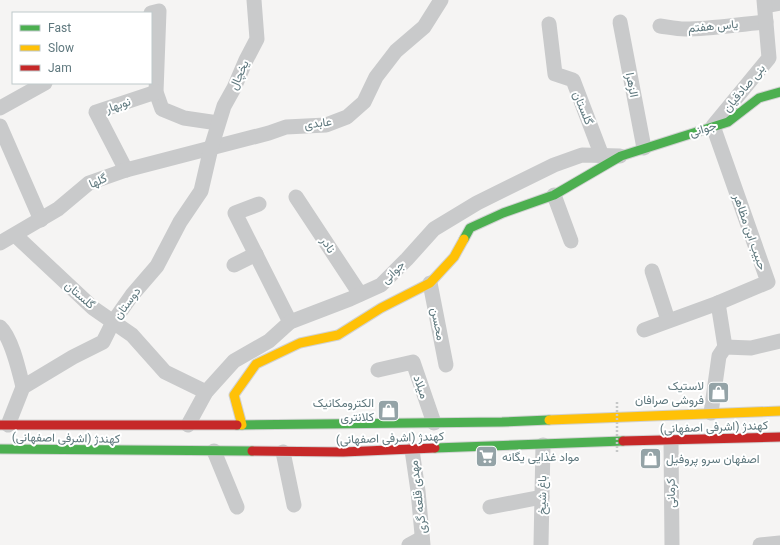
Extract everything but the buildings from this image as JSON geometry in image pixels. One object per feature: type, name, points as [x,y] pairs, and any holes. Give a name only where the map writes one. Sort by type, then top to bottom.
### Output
[{"type":"main road","name":"جوانی","points":[[242,425],[234,395],[256,364],[300,343],[338,335],[381,308],[430,283],[454,257],[470,228],[503,213],[554,195],[621,156],[728,122],[759,98],[780,92]]},
{"type":"main road","name":"کهندژ (اشرفی اصفهانی)","points":[[4,425],[451,423],[780,411]]},
{"type":"main road","points":[[520,430],[555,427],[583,419]]},
{"type":"main road","points":[[449,433],[453,429],[451,423]]},
{"type":"main road","points":[[510,434],[509,439],[516,446]]},
{"type":"main road","name":"کهندژ (اشرفی اصفهانی)","points":[[0,449],[352,452],[780,437]]},
{"type":"main road","points":[[352,452],[399,442],[432,439]]},
{"type":"street","name":"یخچال","points":[[210,148],[224,106],[258,39],[254,0]]},
{"type":"street","name":"عابدی","points":[[210,148],[286,126],[326,125],[348,117],[364,102],[376,77],[396,51],[424,27],[441,0]]},
{"type":"street","points":[[764,3],[780,3]]},
{"type":"street","name":"بنی صادقیان","points":[[712,126],[769,58],[764,3]]},
{"type":"street","points":[[152,13],[159,11],[153,67],[156,92],[162,110],[184,118],[218,123]]},
{"type":"street","name":"الزهرا","points":[[620,22],[644,148]]},
{"type":"street","name":"یاس هفتم","points":[[660,26],[684,29],[716,28],[739,24],[766,22]]},
{"type":"street","name":"گلستان","points":[[549,24],[555,74],[573,80],[602,156]]},
{"type":"street","points":[[0,108],[43,84]]},
{"type":"street","name":"نوبهار","points":[[126,170],[96,112],[156,92]]},
{"type":"street","points":[[0,126],[40,220]]},
{"type":"street","name":"حبیب ابن مظاهر","points":[[644,330],[718,303],[768,282],[712,126]]},
{"type":"street","name":"گلها","points":[[0,243],[58,209],[89,183],[126,170],[210,148]]},
{"type":"street","name":"دوستان","points":[[23,387],[73,357],[103,342],[113,322],[132,295],[157,266],[180,222],[201,191],[210,148]]},
{"type":"street","name":"جوانی","points":[[188,425],[206,392],[234,361],[269,341],[290,322],[381,285],[434,229],[477,203],[554,165],[582,155],[621,156]]},
{"type":"street","points":[[554,195],[571,241]]},
{"type":"street","name":"نادر","points":[[296,197],[360,294]]},
{"type":"street","points":[[258,204],[235,213],[290,322]]},
{"type":"street","name":"گلستان","points":[[15,235],[93,308],[132,335],[165,372],[206,392]]},
{"type":"street","points":[[234,265],[256,254]]},
{"type":"street","points":[[652,271],[668,320]]},
{"type":"street","name":"محسن","points":[[430,283],[446,364]]},
{"type":"street","points":[[711,413],[719,356],[725,347],[718,303]]},
{"type":"street","points":[[0,327],[4,330],[15,357],[23,387],[4,425]]},
{"type":"street","points":[[725,347],[751,348],[780,341]]},
{"type":"street","name":"میلاد","points":[[378,370],[413,362],[434,423]]},
{"type":"street","name":"کرمانی","points":[[671,441],[672,545]]},
{"type":"street","name":"باغ شیخ","points":[[541,545],[543,445]]},
{"type":"street","name":"مهدی قلعه گری","points":[[412,450],[423,541]]},
{"type":"street","points":[[214,452],[237,507]]},
{"type":"street","points":[[283,452],[294,505]]},
{"type":"street","points":[[490,507],[542,497]]},
{"type":"street","points":[[409,545],[423,541]]},
{"type":"street","points":[[760,545],[780,543]]},
{"type":"path","points":[[617,452],[618,400]]},
{"type":"traffic: fast","points":[[464,239],[470,228],[503,213],[554,195],[621,156],[728,122],[759,98],[780,92]]},
{"type":"traffic: fast","points":[[237,425],[502,422],[549,420]]},
{"type":"traffic: fast","points":[[435,448],[623,441]]},
{"type":"traffic: fast","points":[[0,449],[252,451]]},
{"type":"traffic: slow","points":[[242,425],[234,395],[256,364],[300,343],[338,335],[381,308],[430,283],[454,257],[464,239]]},
{"type":"traffic: slow","points":[[549,420],[780,411]]},
{"type":"traffic: jam","points":[[0,425],[237,425]]},
{"type":"traffic: jam","points":[[623,441],[780,437]]},
{"type":"traffic: jam","points":[[252,451],[343,452],[435,448]]},
{"type":"place","name":"لاستیک فروشی صرافان","points":[[719,393]]},
{"type":"place","name":"الکترومکانیک کلانتری","points":[[389,410]]},
{"type":"place","name":"مواد غذایی یگانه","points":[[487,457]]},
{"type":"place","name":"اصفهان سرو پروفیل","points":[[651,459]]}]
